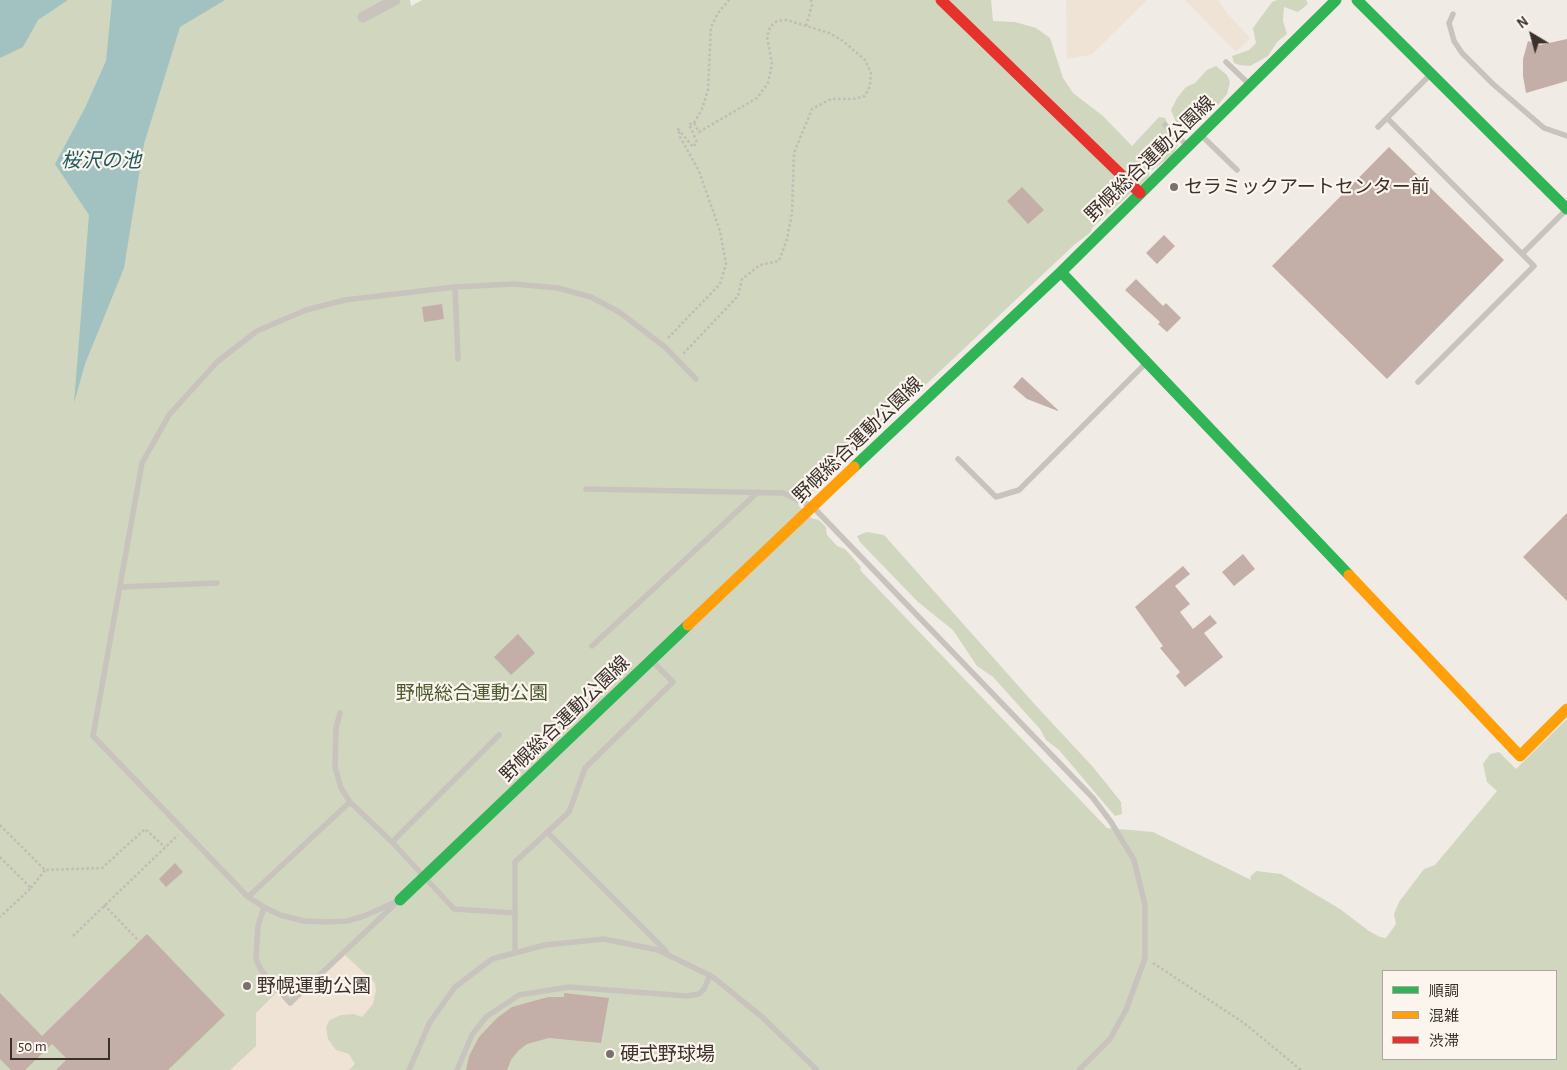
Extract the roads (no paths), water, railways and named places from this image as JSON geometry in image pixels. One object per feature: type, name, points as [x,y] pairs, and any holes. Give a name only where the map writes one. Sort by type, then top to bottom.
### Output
[{"type":"street","points":[[363,17],[395,0]]},
{"type":"street","points":[[941,0],[1140,194]]},
{"type":"street","name":"野幌総合運動公園線","points":[[400,900],[835,484],[1061,272],[1336,0]]},
{"type":"street","points":[[1357,0],[1567,209]]},
{"type":"street","points":[[1061,272],[1520,756],[1567,709]]},
{"type":"lane","points":[[1453,14],[1449,23],[1454,41],[1462,53],[1493,84],[1544,128],[1567,136]]},
{"type":"lane","points":[[1226,62],[1251,85]]},
{"type":"lane","points":[[1378,127],[1432,74]]},
{"type":"lane","points":[[1387,118],[1534,266],[1418,382]]},
{"type":"lane","points":[[1165,124],[1188,147]]},
{"type":"lane","points":[[1201,135],[1237,170]]},
{"type":"lane","points":[[1522,254],[1567,209]]},
{"type":"lane","points":[[400,900],[364,916],[347,921],[328,922],[304,921],[280,915],[264,907],[248,898],[93,736],[142,463],[169,415],[217,362],[257,331],[306,310],[345,300],[455,287],[514,284],[558,288],[591,297],[619,312],[662,345],[696,379]]},
{"type":"lane","points":[[455,287],[458,359]]},
{"type":"lane","points":[[958,459],[996,497],[1020,490],[1146,362]]},
{"type":"lane","points":[[586,489],[783,493],[813,507],[1092,798],[1111,822],[1134,860],[1145,904],[1145,958],[1126,1010],[1110,1039],[1079,1070]]},
{"type":"lane","points":[[592,646],[758,492]]},
{"type":"lane","points":[[120,587],[216,583]]},
{"type":"lane","points":[[515,953],[515,862],[569,812],[585,768],[673,682],[651,661]]},
{"type":"lane","points":[[340,713],[336,728],[336,767],[341,788],[350,802],[392,842],[454,908],[515,913]]},
{"type":"lane","points":[[392,842],[499,735]]},
{"type":"lane","points":[[248,898],[350,802]]},
{"type":"lane","points":[[547,832],[670,956]]},
{"type":"lane","points":[[264,907],[258,926],[256,959],[262,970],[290,1004],[400,900]]},
{"type":"lane","points":[[409,1070],[430,1022],[455,987],[492,959],[544,945],[604,939],[658,950],[710,976],[762,1017],[817,1070]]},
{"type":"lane","points":[[457,1070],[472,1035],[486,1017],[519,995],[569,987],[687,996],[699,994],[704,990],[710,976]]},
{"type":"water","points":[[0,0],[68,0],[38,20],[23,47],[0,58]]},
{"type":"water","name":"桜沢の池","points":[[112,0],[225,0],[180,27],[144,144],[124,268],[85,364],[74,403],[89,215],[55,164],[85,108],[106,61]]},
{"type":"place","name":"セラミックアートセンター前","points":[[1174,187]]},
{"type":"place","name":"野幌運動公園","points":[[247,986]]},
{"type":"place","name":"硬式野球場","points":[[610,1054]]},
{"type":"park label","name":"野幌総合運動公園","points":[[472,693]]}]
